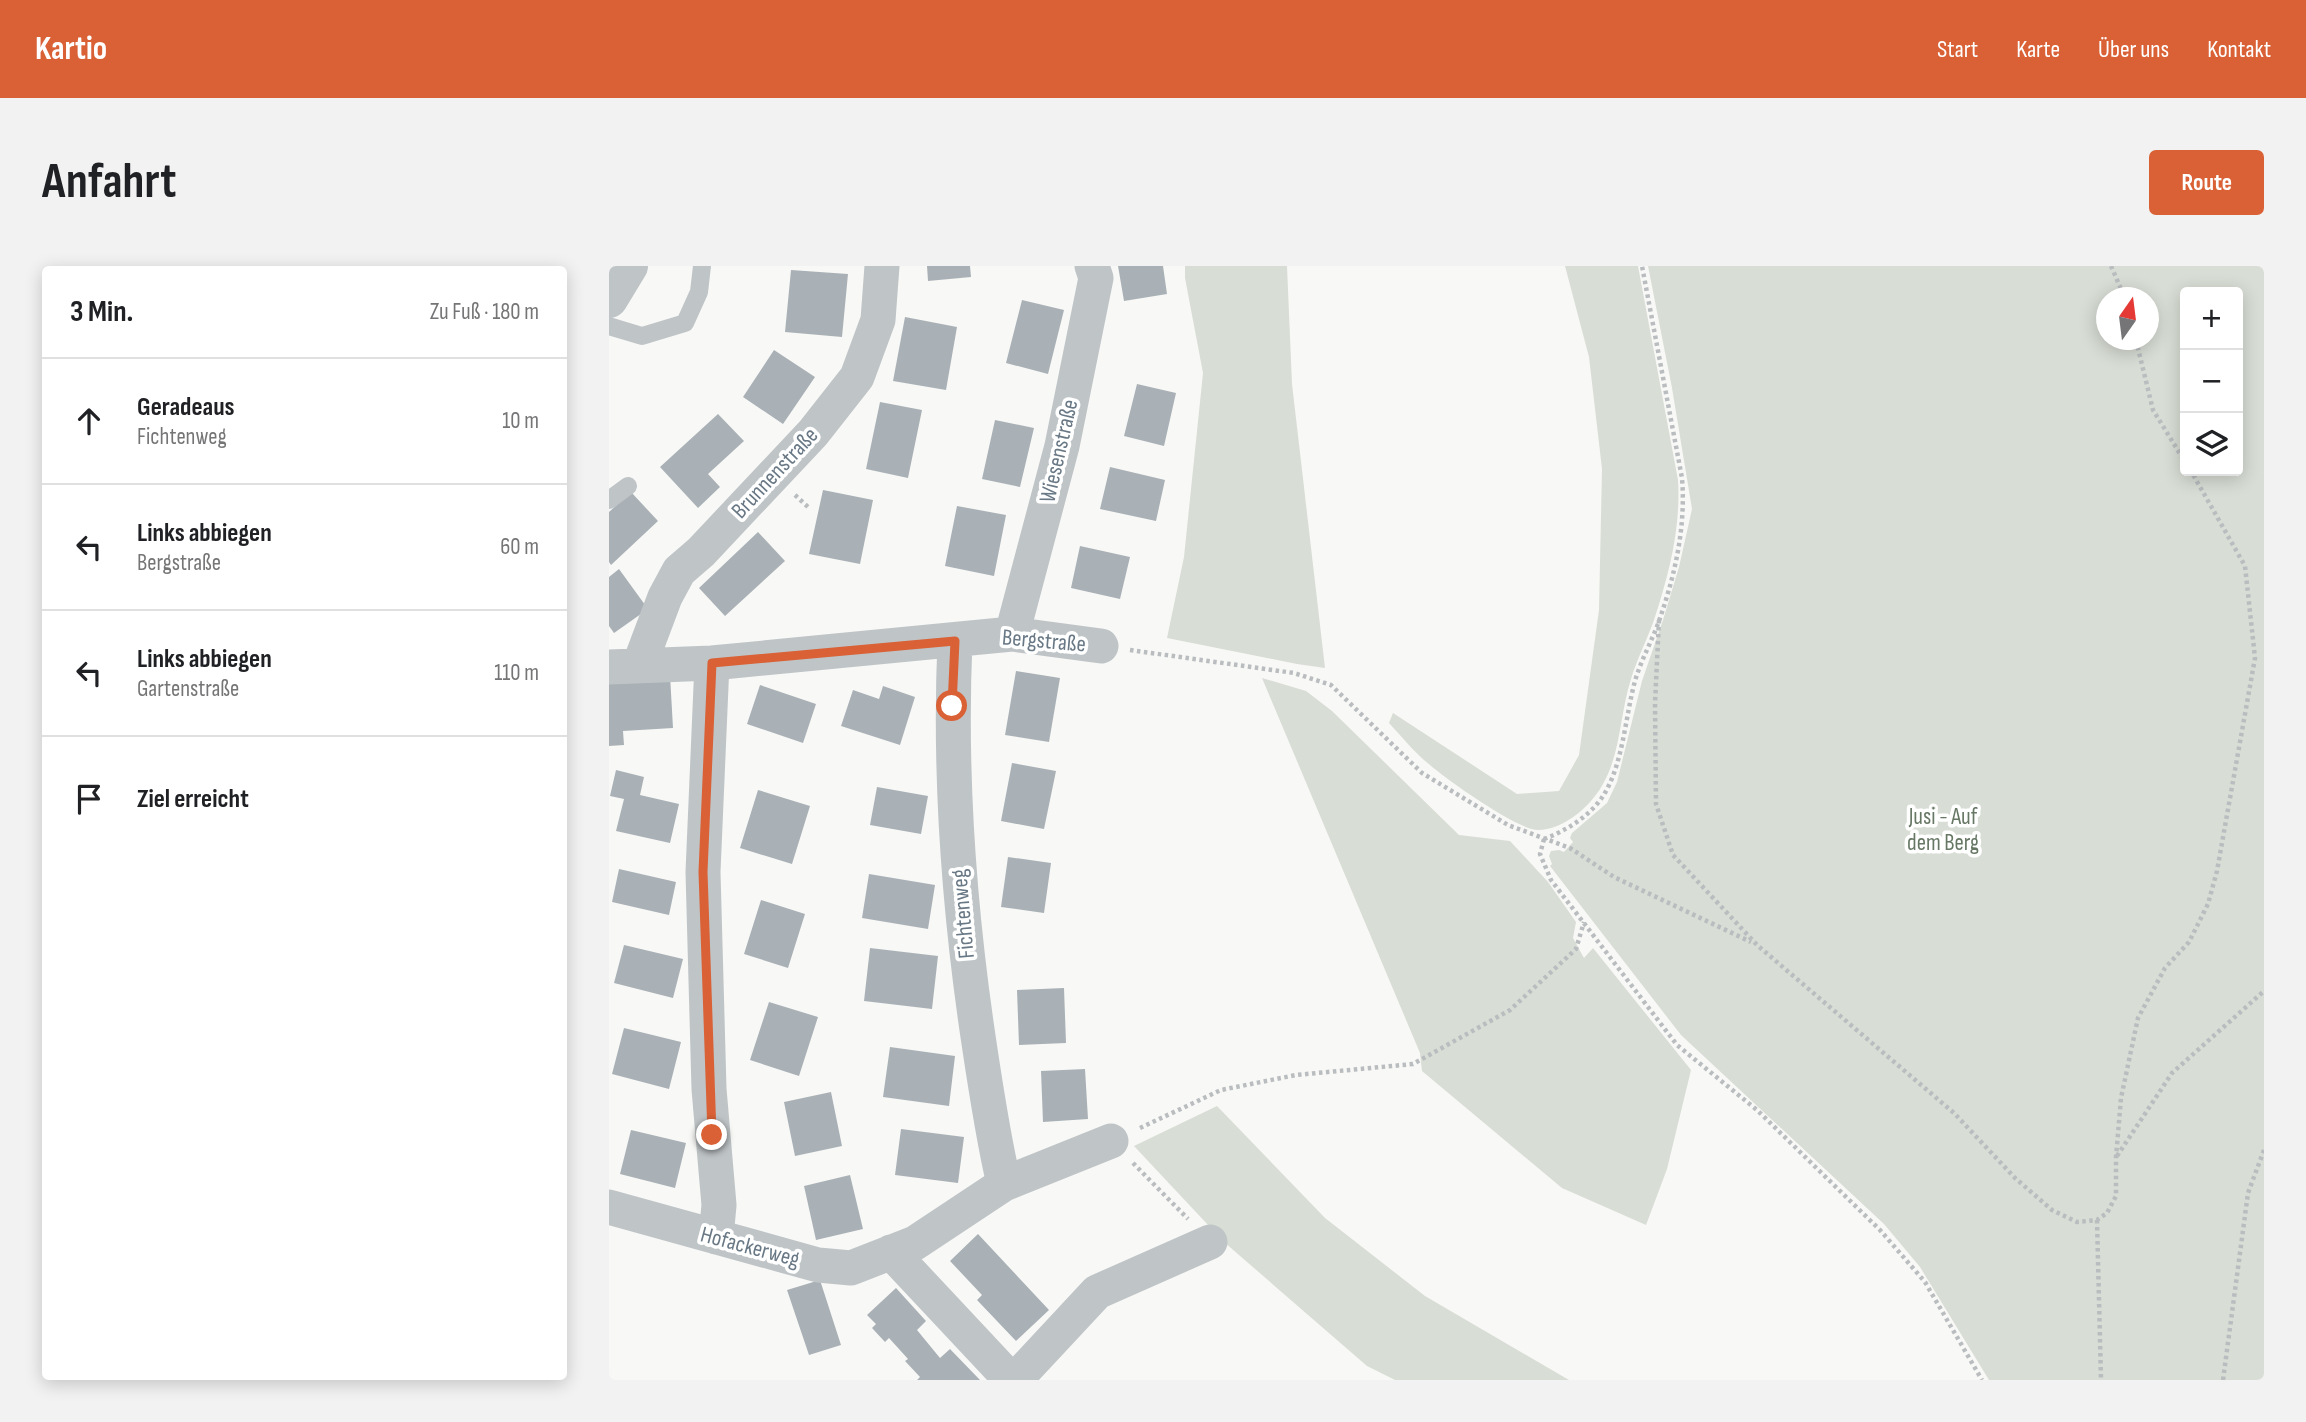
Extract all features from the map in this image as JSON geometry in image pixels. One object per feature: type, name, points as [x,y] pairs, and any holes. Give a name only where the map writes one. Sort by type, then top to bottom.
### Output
[{"type":"street","points":[[609,299],[629,266]]},
{"type":"street","name":"Brunnenstraße","points":[[624,667],[679,571],[701,552],[813,433],[857,377],[878,320],[882,266]]},
{"type":"street","name":"Wiesenstraße","points":[[1012,634],[1062,446],[1096,278],[1092,266]]},
{"type":"street","name":"Bergstraße","points":[[624,667],[712,663],[1012,634],[1101,646]]},
{"type":"street","name":"Fichtenweg","points":[[955,641],[952,769],[968,968],[995,1145],[1004,1184]]},
{"type":"street","points":[[712,663],[703,872],[709,1089],[719,1205],[716,1237]]},
{"type":"street","name":"Hofackerweg","points":[[609,1207],[818,1265],[851,1268],[915,1243],[1004,1184],[1111,1141]]},
{"type":"street","points":[[891,1252],[1013,1380],[1097,1292],[1210,1242]]},
{"type":"lane","points":[[609,326],[642,336],[685,323],[699,292],[702,266]]},
{"type":"lane","points":[[609,500],[628,486]]},
{"type":"path","points":[[1544,839],[1565,831],[1601,799],[1611,779],[1635,680],[1659,620],[1677,557],[1684,508],[1682,478],[1642,266]]},
{"type":"path","points":[[2111,266],[2120,287]]},
{"type":"path","points":[[2139,350],[2154,410],[2180,454]]},
{"type":"path","points":[[1659,620],[1655,703],[1656,804],[1673,855],[1757,945],[1954,1113],[2015,1178],[2052,1210],[2077,1222],[2097,1220],[2106,1213],[2116,1196],[2121,1098],[2138,1018],[2165,968],[2189,942],[2208,904],[2217,871],[2255,658],[2245,565],[2194,476]]},
{"type":"path","points":[[1101,646],[1294,673],[1331,685],[1422,773],[1508,825],[1570,848],[1613,877],[1757,945]]},
{"type":"path","points":[[1544,839],[1540,854],[1551,880],[1677,1045],[1757,1110],[1880,1230],[1925,1282],[1982,1380]]},
{"type":"path","points":[[1210,1242],[1111,1141],[1221,1090],[1296,1075],[1413,1064],[1510,1010],[1576,949],[1584,922]]},
{"type":"path","points":[[2116,1157],[2172,1073],[2264,991]]},
{"type":"path","points":[[2223,1380],[2248,1193],[2264,1150]]},
{"type":"path","points":[[2097,1220],[2101,1380]]},
{"type":"green space","points":[[1185,266],[1287,266],[1292,384],[1325,668],[1167,638],[1184,557],[1203,373]]},
{"type":"green space","points":[[1565,266],[1638,266],[1678,480],[1678,516],[1665,585],[1631,679],[1610,770],[1593,799],[1577,814],[1558,826],[1538,830],[1515,822],[1451,781],[1419,755],[1389,723],[1393,713],[1517,794],[1559,791],[1579,755],[1599,610],[1602,469],[1589,357]]},
{"type":"green space","name":"Jusi - Auf dem Berg","points":[[1648,266],[2264,266],[2264,1380],[1989,1380],[1920,1267],[1884,1224],[1681,1035],[1550,866],[1551,851],[1564,852],[1573,842],[1570,838],[1572,833],[1607,803],[1617,782],[1642,681],[1679,567],[1692,509]]},
{"type":"green space","points":[[1262,678],[1306,691],[1332,711],[1459,835],[1510,841],[1548,882],[1576,922],[1573,938],[1584,958],[1593,948],[1691,1070],[1667,1169],[1646,1225],[1562,1188],[1422,1071],[1420,1053]]},
{"type":"green space","points":[[1217,1106],[1325,1218],[1425,1296],[1569,1380],[1395,1380],[1367,1366],[1224,1242],[1134,1146]]},
{"type":"building","points":[[927,266],[970,266],[971,277],[928,281]]},
{"type":"building","points":[[1118,266],[1163,266],[1167,294],[1124,301]]},
{"type":"building","points":[[791,270],[848,274],[842,337],[785,332]]},
{"type":"building","points":[[1022,300],[1064,310],[1048,374],[1006,363]]},
{"type":"building","points":[[905,317],[957,327],[946,390],[893,381]]},
{"type":"building","points":[[774,350],[815,377],[783,424],[743,397]]},
{"type":"building","points":[[1137,384],[1176,393],[1164,446],[1124,436]]},
{"type":"building","points":[[880,402],[922,410],[908,478],[866,469]]},
{"type":"building","points":[[718,414],[744,441],[708,474],[720,487],[698,508],[660,467]]},
{"type":"building","points":[[995,420],[1034,428],[1020,487],[982,479]]},
{"type":"building","points":[[1110,467],[1165,480],[1156,521],[1100,509]]},
{"type":"building","points":[[823,490],[873,500],[860,564],[809,554]]},
{"type":"building","points":[[631,492],[658,521],[611,565],[609,512]]},
{"type":"building","points":[[957,506],[1006,515],[994,576],[945,566]]},
{"type":"building","points":[[758,532],[785,561],[725,616],[699,588]]},
{"type":"building","points":[[1080,546],[1130,557],[1120,599],[1071,588]]},
{"type":"building","points":[[619,569],[648,609],[614,633],[609,626],[609,577]]},
{"type":"building","points":[[1016,671],[1060,678],[1049,742],[1005,735]]},
{"type":"building","points":[[670,675],[673,728],[623,731],[624,745],[609,746],[609,679]]},
{"type":"building","points":[[760,685],[816,704],[803,743],[747,724]]},
{"type":"building","points":[[883,686],[915,697],[900,745],[841,726],[853,690],[879,699]]},
{"type":"building","points":[[1012,763],[1056,771],[1044,829],[1001,821]]},
{"type":"building","points":[[616,770],[644,777],[640,795],[679,804],[670,843],[616,831],[624,799],[610,796]]},
{"type":"building","points":[[877,787],[928,796],[921,834],[870,825]]},
{"type":"building","points":[[758,790],[810,806],[792,864],[740,848]]},
{"type":"building","points":[[1008,857],[1051,863],[1044,913],[1001,907]]},
{"type":"building","points":[[619,869],[676,882],[669,915],[612,902]]},
{"type":"building","points":[[869,874],[935,885],[928,929],[862,918]]},
{"type":"building","points":[[761,900],[805,914],[788,968],[744,954]]},
{"type":"building","points":[[624,945],[683,959],[673,998],[614,983]]},
{"type":"building","points":[[870,948],[938,956],[932,1009],[864,1001]]},
{"type":"building","points":[[1064,988],[1066,1043],[1019,1045],[1017,990]]},
{"type":"building","points":[[769,1002],[818,1017],[799,1076],[750,1060]]},
{"type":"building","points":[[624,1028],[681,1042],[669,1089],[612,1074]]},
{"type":"building","points":[[890,1047],[955,1056],[949,1106],[883,1097]]},
{"type":"building","points":[[1085,1069],[1088,1119],[1043,1122],[1041,1071]]},
{"type":"building","points":[[831,1092],[842,1146],[795,1156],[784,1102]]},
{"type":"building","points":[[901,1129],[964,1137],[958,1183],[895,1175]]},
{"type":"building","points":[[631,1130],[686,1143],[675,1188],[620,1174]]},
{"type":"building","points":[[850,1175],[863,1229],[816,1240],[804,1186]]},
{"type":"building","points":[[978,1234],[1049,1310],[1016,1341],[977,1300],[982,1295],[950,1261]]},
{"type":"building","points":[[820,1280],[841,1345],[809,1355],[787,1290]]},
{"type":"building","points":[[896,1288],[926,1321],[917,1330],[940,1358],[950,1349],[980,1380],[917,1380],[920,1377],[905,1361],[908,1359],[889,1338],[885,1342],[872,1328],[876,1324],[867,1315]]},
{"type":"route","points":[[712,1135],[703,872],[712,663],[955,641],[952,706]]}]
